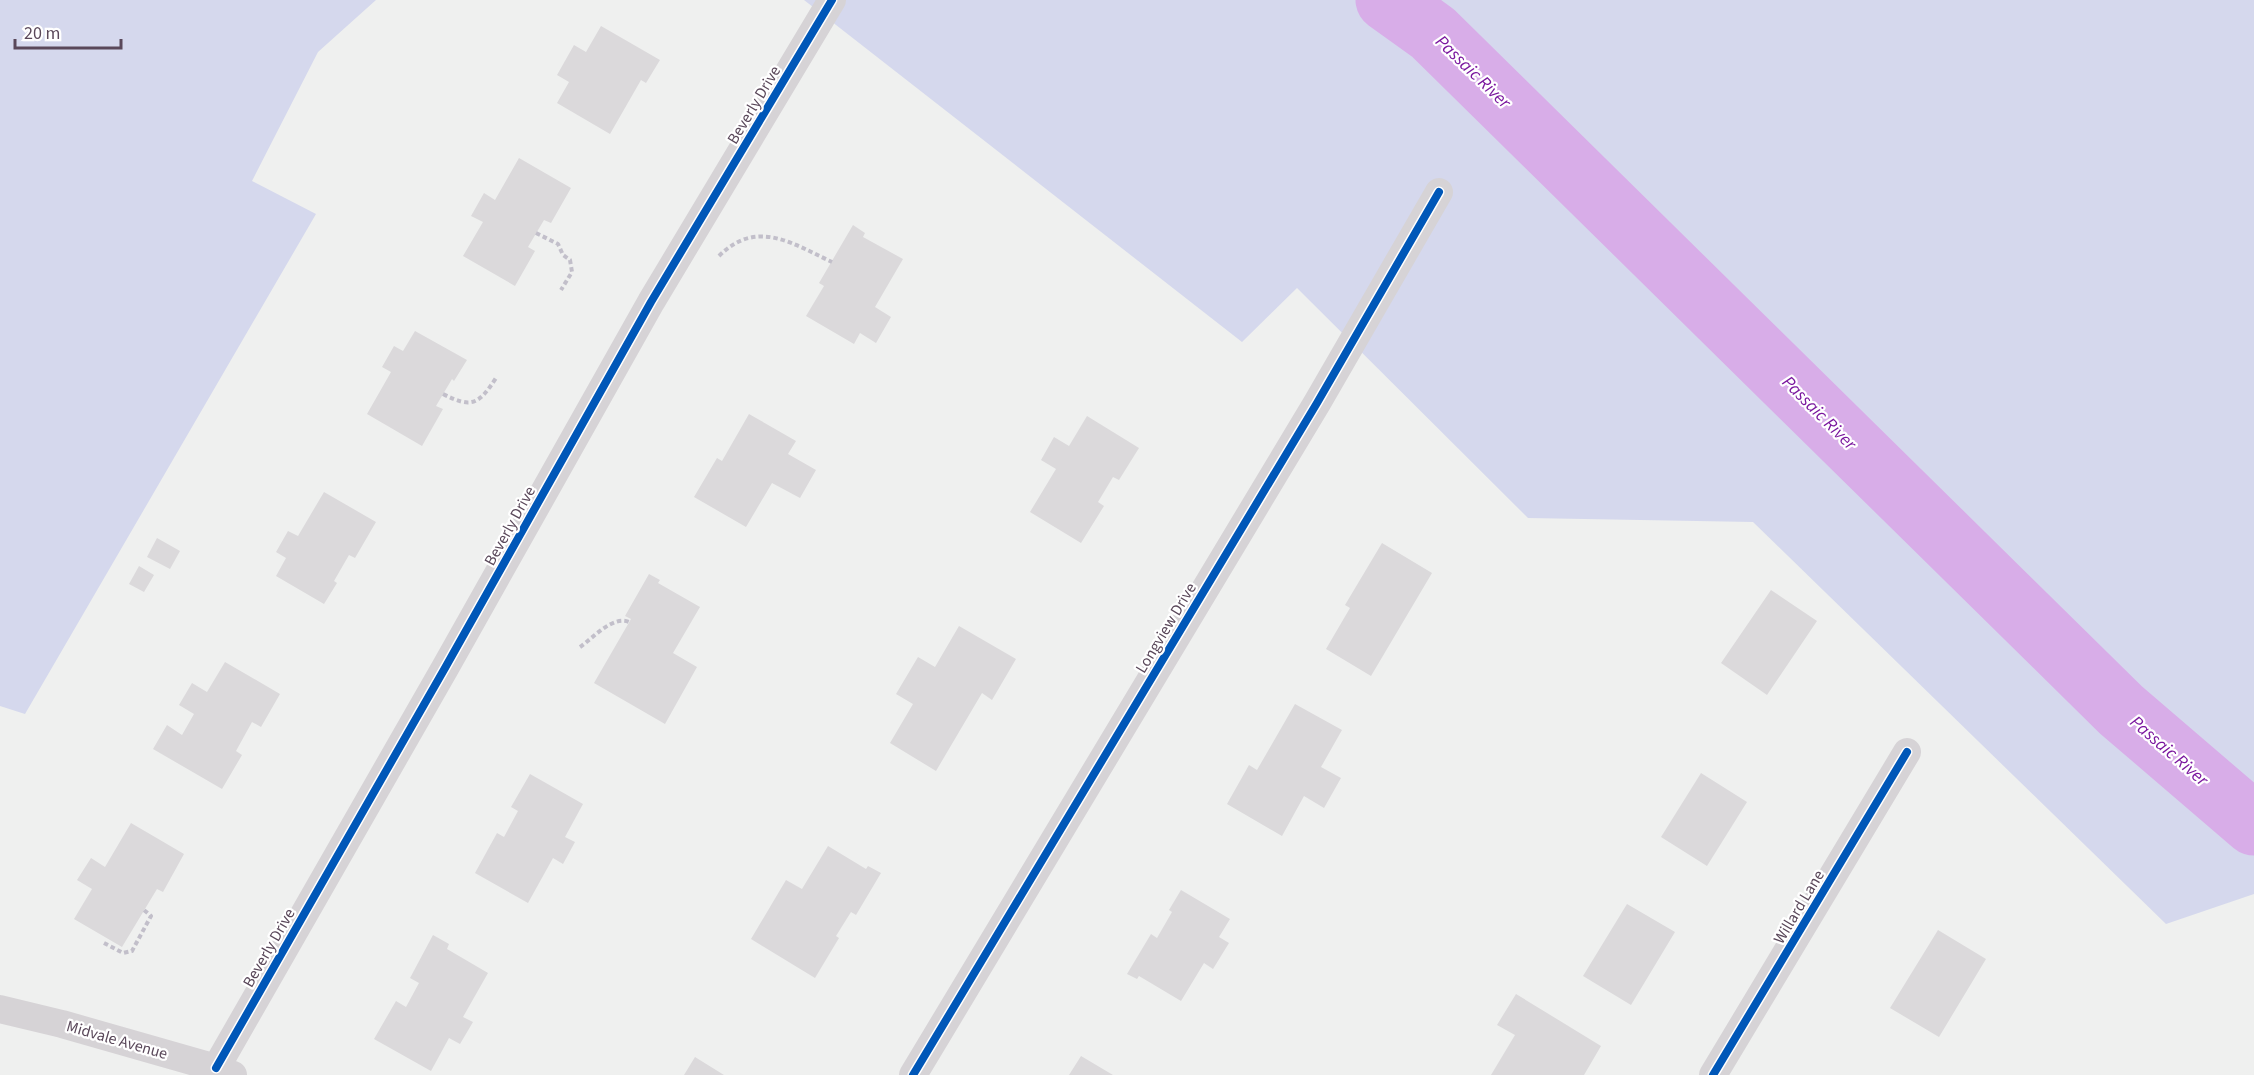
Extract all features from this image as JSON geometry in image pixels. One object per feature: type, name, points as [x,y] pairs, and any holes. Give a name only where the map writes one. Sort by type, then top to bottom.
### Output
[{"type":"street","name":"Beverly Drive","points":[[224,1071],[445,668],[651,302],[832,0]]},
{"type":"street","name":"Longview Drive","points":[[913,1075],[1317,404],[1439,192]]},
{"type":"street","name":"Willard Lane","points":[[1713,1075],[1907,752]]},
{"type":"street","name":"Midvale Avenue","points":[[0,1009],[62,1024],[224,1071]]},
{"type":"path","points":[[537,232],[555,242],[561,248],[563,255],[570,260],[572,272],[561,290]]},
{"type":"path","points":[[717,258],[729,246],[749,238],[769,236],[794,242],[832,262]]},
{"type":"path","points":[[443,394],[460,402],[472,403],[483,397],[496,378]]},
{"type":"path","points":[[580,647],[613,622],[619,620],[629,622]]},
{"type":"path","points":[[104,943],[123,952],[132,951],[151,916],[144,910]]},
{"type":"shaded area","points":[[0,0],[376,0],[318,52],[252,181],[316,214],[25,714],[0,706]]},
{"type":"shaded area","points":[[804,0],[2254,0],[2254,894],[2166,924],[1753,522],[1528,518],[1297,288],[1242,342]]},
{"type":"building","points":[[601,26],[660,60],[646,83],[641,80],[610,134],[557,103],[569,82],[557,75],[574,45],[586,52]]},
{"type":"building","points":[[519,158],[571,188],[551,223],[544,220],[528,247],[535,251],[515,286],[463,256],[483,222],[471,216],[484,193],[495,200]]},
{"type":"building","points":[[853,225],[865,233],[863,237],[903,259],[875,307],[891,317],[876,343],[860,333],[854,344],[806,316],[824,286],[819,283]]},
{"type":"building","points":[[415,331],[467,360],[454,381],[452,379],[436,406],[443,409],[422,446],[367,414],[391,372],[382,367],[394,346],[403,351]]},
{"type":"building","points":[[749,414],[796,441],[788,454],[816,470],[800,498],[772,483],[746,527],[694,497],[717,458],[722,461]]},
{"type":"building","points":[[1087,416],[1139,448],[1119,480],[1113,477],[1098,502],[1104,506],[1081,543],[1030,512],[1056,469],[1041,460],[1054,437],[1069,446]]},
{"type":"building","points":[[324,492],[376,522],[355,558],[349,555],[334,581],[337,583],[324,604],[276,576],[286,558],[276,552],[288,531],[298,536]]},
{"type":"building","points":[[157,538],[180,551],[170,569],[147,557]]},
{"type":"building","points":[[1382,543],[1432,573],[1371,676],[1326,649],[1350,608],[1345,605]]},
{"type":"building","points":[[139,566],[154,575],[144,592],[129,584]]},
{"type":"building","points":[[649,574],[660,580],[658,583],[700,607],[673,653],[697,667],[665,724],[594,683],[631,619],[625,616]]},
{"type":"building","points":[[1771,590],[1817,621],[1767,695],[1721,663]]},
{"type":"building","points":[[959,626],[1016,659],[992,700],[982,693],[936,771],[890,743],[913,704],[896,694],[918,657],[935,667]]},
{"type":"building","points":[[225,662],[280,694],[261,727],[252,722],[236,751],[242,755],[222,789],[153,749],[167,725],[182,735],[194,714],[179,705],[192,683],[207,692]]},
{"type":"building","points":[[1295,704],[1342,730],[1321,767],[1341,778],[1324,808],[1304,796],[1282,836],[1227,804],[1249,765],[1257,770]]},
{"type":"building","points":[[1701,773],[1747,802],[1707,866],[1661,837]]},
{"type":"building","points":[[530,774],[583,804],[565,837],[575,842],[563,864],[553,858],[528,903],[475,873],[497,833],[504,837],[518,811],[511,807]]},
{"type":"building","points":[[131,823],[184,854],[163,892],[157,889],[122,947],[74,919],[92,889],[77,880],[91,858],[105,867]]},
{"type":"building","points":[[828,846],[866,869],[868,866],[881,873],[856,915],[851,912],[836,936],[839,938],[815,978],[751,939],[786,880],[802,889]]},
{"type":"building","points":[[1181,890],[1230,919],[1219,937],[1229,943],[1213,969],[1204,963],[1181,1001],[1139,976],[1137,979],[1127,974],[1151,934],[1157,938]]},
{"type":"building","points":[[1627,904],[1675,932],[1631,1005],[1583,976]]},
{"type":"building","points":[[1938,930],[1986,959],[1939,1037],[1890,1008]]},
{"type":"building","points":[[433,935],[449,944],[447,949],[488,973],[463,1017],[473,1022],[460,1044],[449,1038],[431,1071],[374,1039],[396,1001],[406,1007],[419,983],[410,978]]},
{"type":"building","points":[[1516,994],[1601,1046],[1584,1075],[1491,1075],[1515,1035],[1497,1025]]},
{"type":"building","points":[[1081,1056],[1113,1075],[1069,1075]]},
{"type":"building","points":[[695,1057],[724,1075],[684,1075]]},
{"type":"waterway","name":"Passaic River","points":[[1387,0],[1433,33],[2121,710],[2254,824]]},
{"type":"cycle path","points":[[216,1068],[651,302],[832,0]]},
{"type":"cycle path","points":[[913,1075],[1317,403],[1439,192]]},
{"type":"cycle path","points":[[1713,1075],[1907,752]]}]
